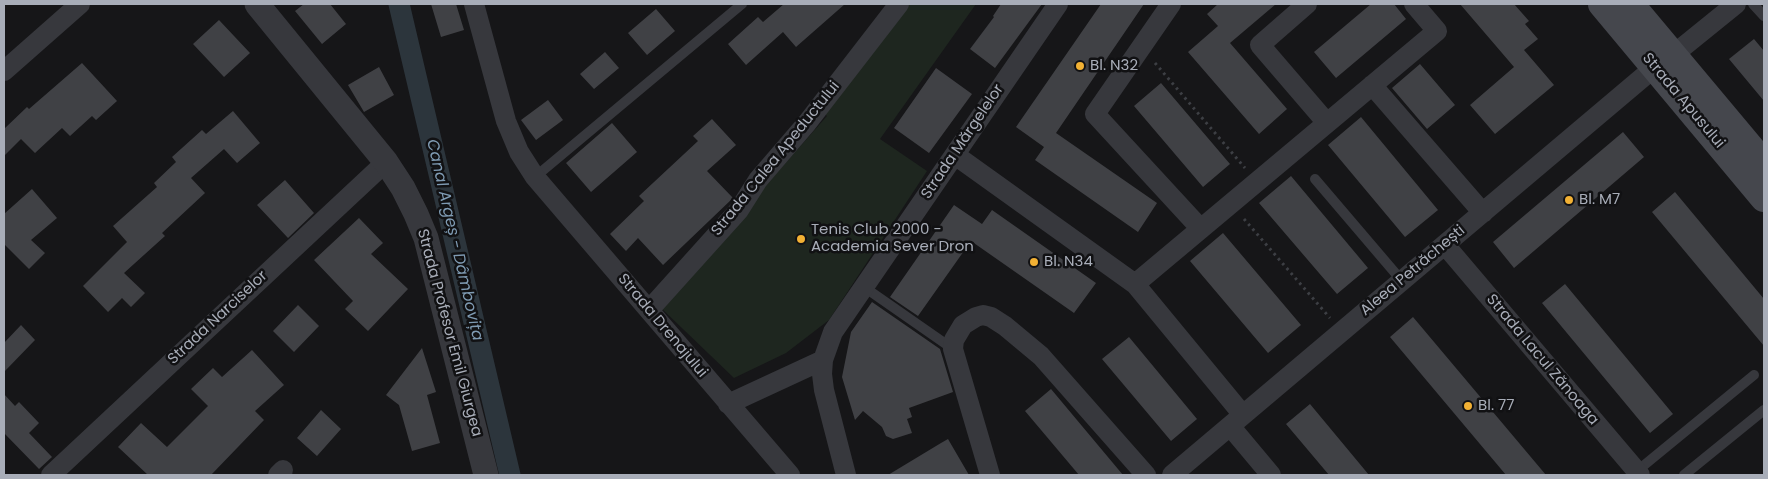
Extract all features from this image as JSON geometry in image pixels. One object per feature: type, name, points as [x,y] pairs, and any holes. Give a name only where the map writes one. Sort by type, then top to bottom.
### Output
[{"type":"main road","name":"Strada Apusului","points":[[1602,4],[1664,61],[1764,164]]},
{"type":"main road","name":"Strada Apusului","points":[[1630,4],[1664,61],[1764,198]]},
{"type":"street","points":[[4,72],[80,4]]},
{"type":"street","name":"Strada Profesor Emil Giurgea","points":[[257,4],[386,162],[404,188],[426,238],[486,475]]},
{"type":"street","name":"Strada Drenajului","points":[[474,4],[506,121],[519,152],[535,177],[790,475]]},
{"type":"street","name":"Strada Calea Apeductului","points":[[649,310],[739,210],[758,180],[807,123],[899,4]]},
{"type":"street","name":"Strada Mărgelelor","points":[[846,475],[824,390],[822,374],[823,360],[833,332],[1058,4]]},
{"type":"street","points":[[1172,4],[1095,114],[1201,228]]},
{"type":"street","points":[[1308,4],[1260,45],[1327,123]]},
{"type":"street","points":[[1135,284],[1437,31],[1414,4]]},
{"type":"street","name":"Aleea Petrăchești","points":[[1172,475],[1664,61],[1736,4]]},
{"type":"street","points":[[1372,85],[1483,213]]},
{"type":"street","points":[[955,155],[1135,284],[1237,421],[1271,475]]},
{"type":"street","name":"Strada Narciselor","points":[[51,475],[386,162]]},
{"type":"street","name":"Strada Lacul Zănoaga","points":[[1444,245],[1638,473]]},
{"type":"street","points":[[990,475],[953,349],[954,340],[958,332],[969,320],[983,315],[997,320],[1048,362],[1146,475]]},
{"type":"street","points":[[728,404],[823,360]]},
{"type":"lane","points":[[535,177],[742,4]]},
{"type":"lane","points":[[1753,4],[1764,16]]},
{"type":"lane","points":[[1315,179],[1402,281]]},
{"type":"lane","points":[[864,286],[953,349]]},
{"type":"lane","points":[[1638,473],[1754,375]]},
{"type":"lane","points":[[1684,475],[1764,410]]},
{"type":"path","points":[[1141,47],[1256,182]]},
{"type":"path","points":[[1231,204],[1342,332]]},
{"type":"shaded area","name":"Tenis Club 2000 - Academia Sever Dron","points":[[892,4],[976,4],[880,139],[927,171],[829,320],[786,353],[734,378],[659,306],[827,116],[815,105]]},
{"type":"building","points":[[304,4],[330,4],[346,24],[322,44],[295,11]]},
{"type":"building","points":[[431,4],[456,4],[464,30],[441,37]]},
{"type":"building","points":[[784,4],[845,4],[796,47],[783,32],[746,65],[728,44],[758,17],[763,22]]},
{"type":"building","points":[[1001,4],[1042,4],[995,68],[970,49],[994,17]]},
{"type":"building","name":"Bl. N32","points":[[1101,4],[1144,4],[1056,133],[1157,203],[1138,232],[1035,160],[1044,147],[1016,127]]},
{"type":"building","points":[[1218,4],[1276,4],[1230,43],[1287,109],[1259,134],[1188,52],[1218,26],[1207,14]]},
{"type":"building","points":[[1371,4],[1394,4],[1406,19],[1336,78],[1314,52]]},
{"type":"building","points":[[1460,4],[1514,4],[1529,21],[1525,24],[1538,39],[1524,50],[1554,85],[1495,134],[1470,105],[1514,67]]},
{"type":"building","points":[[656,9],[675,31],[647,55],[628,33]]},
{"type":"building","points":[[219,20],[250,53],[224,77],[193,44]]},
{"type":"building","points":[[1754,39],[1764,51],[1764,101],[1729,59]]},
{"type":"building","points":[[605,52],[619,68],[594,89],[580,74]]},
{"type":"building","points":[[82,63],[117,101],[96,120],[92,116],[70,136],[62,128],[35,153],[21,139],[4,156],[4,129],[27,107],[29,109]]},
{"type":"building","points":[[1420,64],[1455,105],[1427,129],[1392,88]]},
{"type":"building","points":[[379,67],[394,95],[364,112],[348,85]]},
{"type":"building","points":[[936,68],[972,94],[929,153],[894,128]]},
{"type":"building","points":[[1161,83],[1230,164],[1203,187],[1134,106]]},
{"type":"building","points":[[548,100],[563,120],[536,140],[521,120]]},
{"type":"building","points":[[233,111],[260,143],[237,163],[224,149],[191,178],[205,193],[162,233],[165,236],[124,273],[145,293],[131,307],[122,298],[108,312],[83,286],[127,242],[113,226],[157,187],[154,183],[176,162],[172,157],[202,130],[206,134]]},
{"type":"building","points":[[1361,117],[1438,210],[1405,237],[1328,145]]},
{"type":"building","points":[[712,119],[736,145],[707,171],[733,198],[663,265],[638,238],[626,251],[610,234],[644,201],[639,196],[698,141],[693,136]]},
{"type":"building","points":[[612,123],[637,152],[591,192],[566,163]]},
{"type":"building","name":"Bl. M7","points":[[1623,132],[1644,157],[1514,268],[1493,242]]},
{"type":"building","points":[[1291,176],[1368,268],[1337,294],[1259,203]]},
{"type":"building","points":[[285,180],[314,213],[288,238],[257,205]]},
{"type":"building","points":[[32,189],[57,218],[31,240],[45,253],[29,269],[4,244],[4,214]]},
{"type":"building","points":[[1675,192],[1764,299],[1764,346],[1652,212]]},
{"type":"building","name":"Bl. N34","points":[[954,205],[982,224],[992,210],[1096,283],[1074,313],[971,241],[918,316],[890,297]]},
{"type":"building","points":[[359,218],[383,243],[371,254],[408,289],[368,331],[345,309],[353,301],[314,260]]},
{"type":"building","points":[[1223,233],[1301,325],[1268,353],[1190,261]]},
{"type":"building","points":[[1565,284],[1673,414],[1650,433],[1542,303]]},
{"type":"building","points":[[872,302],[940,349],[953,392],[909,408],[912,417],[907,419],[912,433],[893,439],[886,436],[882,427],[863,411],[855,420],[842,377],[851,332]]},
{"type":"building","points":[[298,305],[319,326],[294,352],[273,331]]},
{"type":"building","name":"Bl. 77","points":[[1413,317],[1546,475],[1506,475],[1390,337]]},
{"type":"building","points":[[21,325],[35,340],[4,372],[4,343]]},
{"type":"building","points":[[1129,337],[1197,419],[1171,441],[1102,359]]},
{"type":"building","points":[[422,348],[436,392],[427,395],[440,443],[412,451],[399,405],[386,395]]},
{"type":"building","points":[[252,350],[284,385],[255,411],[264,420],[211,475],[148,475],[118,447],[141,423],[167,447],[208,406],[191,389],[213,368],[222,377]]},
{"type":"building","points":[[1051,389],[1123,475],[1079,475],[1025,411]]},
{"type":"building","points":[[4,394],[15,406],[19,402],[39,423],[29,433],[52,457],[39,469],[4,433]]},
{"type":"building","points":[[1310,404],[1369,475],[1329,475],[1286,424]]},
{"type":"building","points":[[321,410],[341,429],[317,456],[297,438]]},
{"type":"building","points":[[948,439],[969,475],[888,475],[941,443]]},
{"type":"waterway","name":"Canal Argeș - Dâmbovița","points":[[399,4],[510,475]]},
{"type":"place","name":"Bl. N32","points":[[1080,66]]},
{"type":"place","name":"Bl. M7","points":[[1569,200]]},
{"type":"place","name":"Tenis Club 2000 - Academia Sever Dron","points":[[801,239]]},
{"type":"place","name":"Bl. N34","points":[[1034,262]]},
{"type":"place","name":"Bl. 77","points":[[1468,406]]}]
